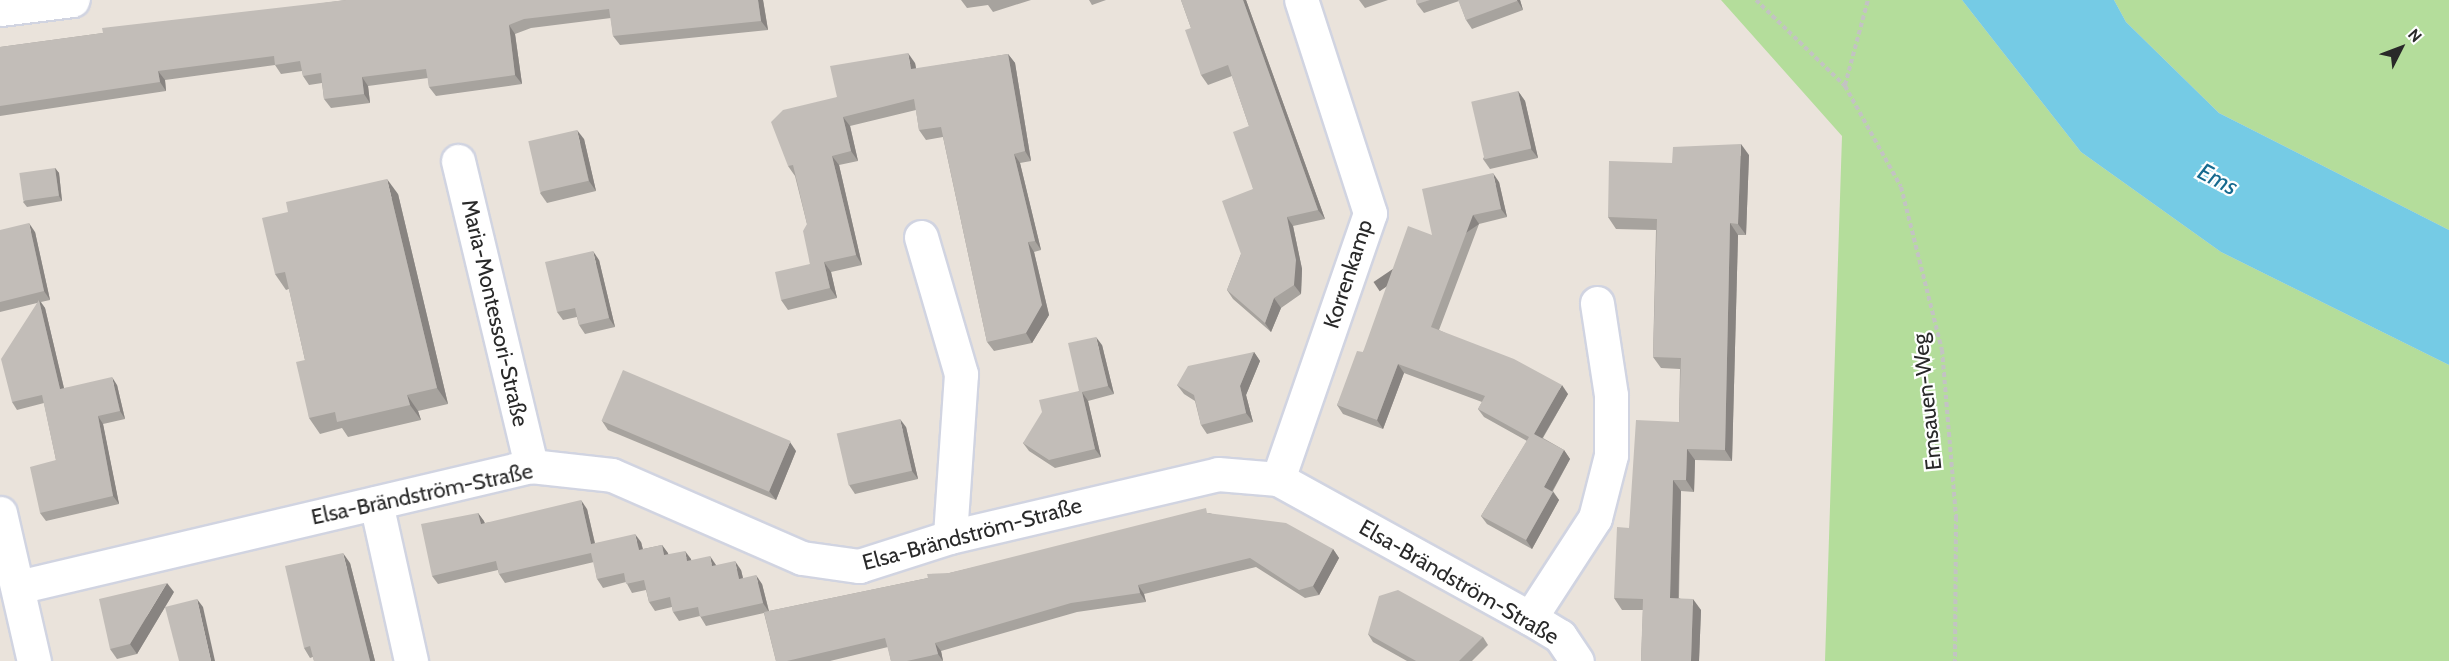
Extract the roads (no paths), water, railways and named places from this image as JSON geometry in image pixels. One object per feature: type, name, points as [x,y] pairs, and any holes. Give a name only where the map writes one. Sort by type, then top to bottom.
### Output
[{"type":"street","points":[[0,9],[72,0]]},
{"type":"street","name":"Korrenkamp","points":[[1278,479],[1370,213],[1301,0]]},
{"type":"street","name":"Maria-Montessori-Straße","points":[[458,161],[531,466]]},
{"type":"street","points":[[921,237],[961,374],[950,537]]},
{"type":"street","points":[[1530,618],[1595,518],[1611,455],[1611,395],[1597,303]]},
{"type":"street","name":"Elsa-Brändström-Straße","points":[[18,586],[531,466],[612,475],[802,558],[859,566],[950,537],[1218,474],[1278,479],[1560,636],[1577,661]]},
{"type":"street","points":[[376,503],[411,661]]},
{"type":"street","points":[[0,513],[34,661]]},
{"type":"water","name":"Ems","points":[[1962,0],[2114,0],[2126,22],[2219,113],[2449,230],[2449,365],[2221,252],[2081,152]]}]
